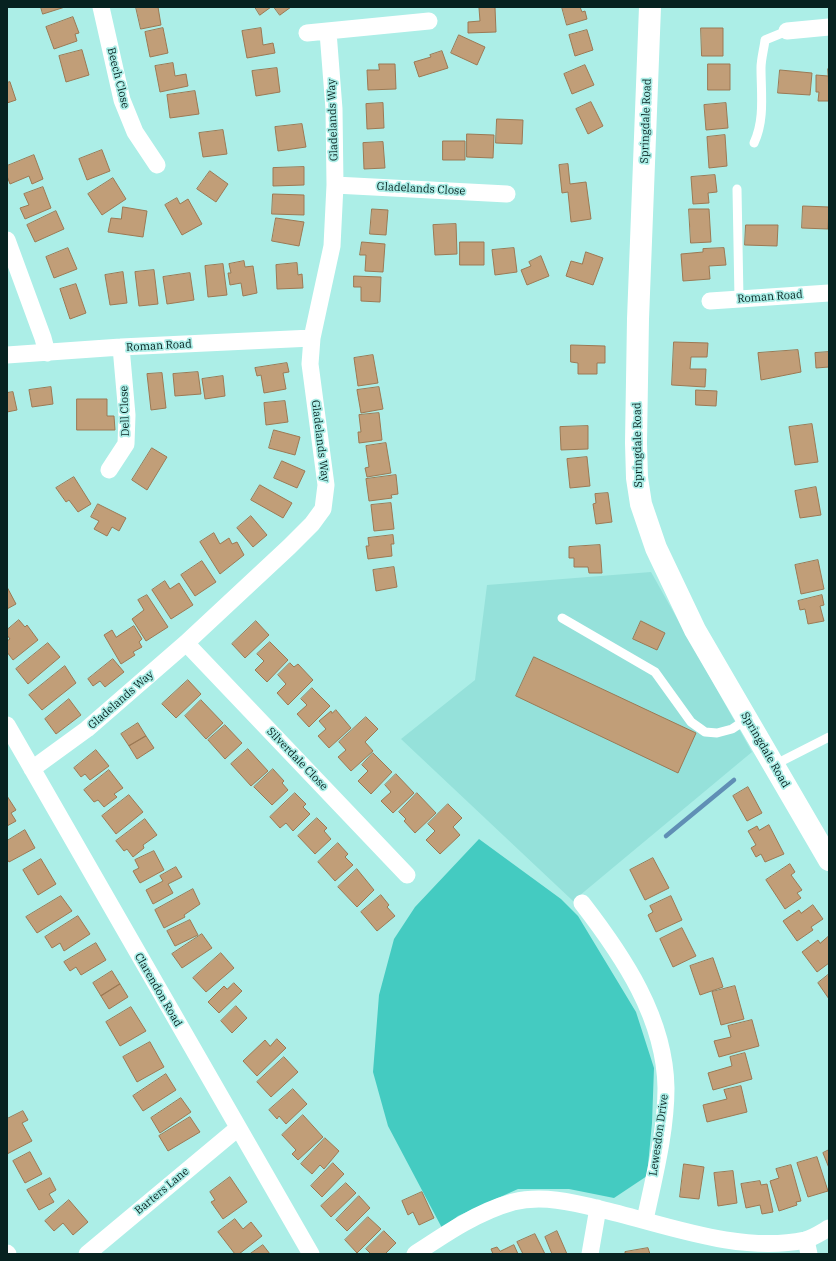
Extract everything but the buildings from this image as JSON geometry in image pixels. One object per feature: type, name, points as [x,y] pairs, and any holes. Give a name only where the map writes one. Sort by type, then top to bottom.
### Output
[{"type":"street","name":"Beech Close","points":[[101,7],[122,100],[135,132],[157,165]]},
{"type":"street","name":"Springdale Road","points":[[650,7],[638,319],[637,478],[641,504],[656,548],[695,630],[829,860]]},
{"type":"street","points":[[307,33],[429,21]]},
{"type":"street","points":[[787,31],[829,27]]},
{"type":"street","name":"Gladelands Way","points":[[32,769],[87,729],[186,643],[289,547],[312,524],[323,509],[326,485],[310,364],[312,338],[332,246],[335,185],[334,109],[328,32]]},
{"type":"street","name":"Gladelands Close","points":[[335,185],[507,194]]},
{"type":"street","points":[[7,240],[43,338],[47,353]]},
{"type":"street","name":"Roman Road","points":[[710,301],[829,293]]},
{"type":"street","name":"Roman Road","points":[[7,355],[121,347],[312,338]]},
{"type":"street","name":"Dell Close","points":[[108,470],[126,444],[127,415],[121,347]]},
{"type":"street","name":"Silverdale Close","points":[[186,643],[408,875]]},
{"type":"street","name":"Clarendon Road","points":[[7,725],[311,1254]]},
{"type":"street","name":"Lewesdon Drive","points":[[582,903],[628,969],[650,1012],[662,1053],[666,1087],[663,1120],[646,1220]]},
{"type":"street","name":"Barters Lane","points":[[87,1254],[238,1128]]},
{"type":"street","points":[[415,1254],[461,1224],[514,1202],[548,1199],[598,1208],[689,1233],[729,1240],[808,1247],[829,1228]]},
{"type":"street","points":[[590,1254],[598,1208]]},
{"type":"lane","points":[[754,143],[758,135],[762,102],[761,67],[766,40],[787,31]]},
{"type":"lane","points":[[737,189],[739,299]]},
{"type":"lane","points":[[562,618],[655,672],[692,722],[705,732],[717,733],[732,729],[747,719]]},
{"type":"lane","points":[[774,765],[829,737]]},
{"type":"shaded area","points":[[651,572],[752,752],[573,901],[401,739],[475,680],[487,585]]},
{"type":"shaded area","points":[[479,839],[561,899],[578,916],[636,1012],[654,1068],[652,1123],[647,1176],[614,1198],[569,1189],[518,1189],[458,1216],[442,1228],[388,1126],[373,1072],[379,995],[394,939],[415,907]]},
{"type":"waterway","points":[[666,836],[734,780]]}]
